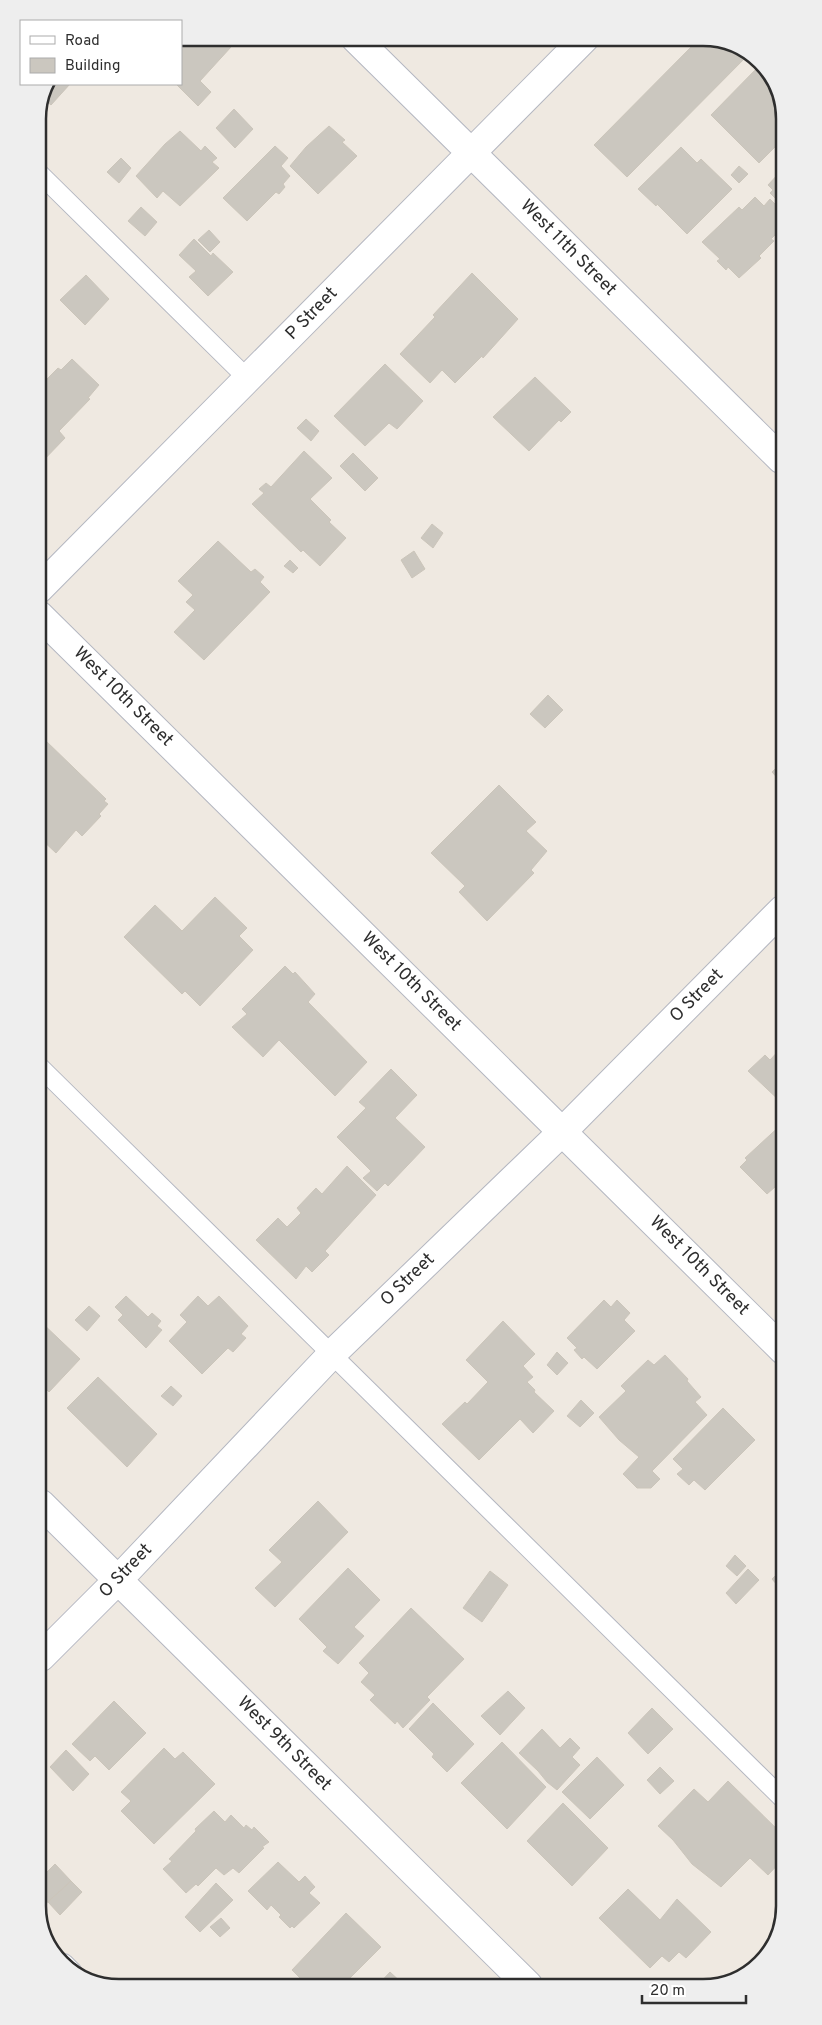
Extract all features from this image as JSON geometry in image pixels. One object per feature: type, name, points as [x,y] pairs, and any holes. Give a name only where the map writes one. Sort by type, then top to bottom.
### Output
[{"type":"street","name":"West 11th Street","points":[[363,46],[776,454]]},
{"type":"street","name":"P Street","points":[[46,582],[577,46]]},
{"type":"street","name":"West 10th Street","points":[[46,622],[776,1343]]},
{"type":"street","name":"O Street","points":[[46,1652],[118,1580],[332,1354],[563,1131],[776,918]]},
{"type":"street","name":"West 9th Street","points":[[46,1509],[522,1979]]},
{"type":"lane","points":[[46,180],[248,379]]},
{"type":"lane","points":[[46,1073],[776,1792]]},
{"type":"building","points":[[182,46],[230,46],[200,81],[211,92],[198,106],[177,85],[182,85]]},
{"type":"building","points":[[692,46],[717,48],[731,52],[744,59],[627,177],[594,145]]},
{"type":"building","points":[[756,70],[766,83],[772,96],[776,119],[776,146],[759,163],[711,115]]},
{"type":"building","points":[[56,85],[69,85],[51,105],[48,103],[49,100]]},
{"type":"building","points":[[234,109],[253,129],[235,148],[216,128]]},
{"type":"building","points":[[329,126],[345,140],[342,142],[357,156],[318,194],[290,166],[306,147]]},
{"type":"building","points":[[180,131],[201,151],[205,146],[217,158],[212,162],[219,168],[180,206],[163,191],[157,198],[136,176],[165,144]]},
{"type":"building","points":[[275,146],[288,158],[281,166],[290,176],[283,184],[285,187],[279,194],[276,192],[247,221],[223,198]]},
{"type":"building","points":[[681,147],[697,163],[701,159],[732,189],[687,234],[657,204],[656,206],[638,189]]},
{"type":"building","points":[[121,158],[131,168],[119,183],[107,172]]},
{"type":"building","points":[[739,166],[748,174],[739,183],[731,175]]},
{"type":"building","points":[[776,176],[776,199],[770,193],[773,190],[768,185]]},
{"type":"building","points":[[755,197],[764,206],[770,199],[776,205],[776,234],[771,239],[774,241],[759,256],[761,258],[739,278],[728,267],[726,270],[717,261],[720,259],[702,242],[739,207],[742,210]]},
{"type":"building","points":[[141,207],[157,222],[145,236],[128,221]]},
{"type":"building","points":[[209,230],[220,242],[210,252],[198,240]]},
{"type":"building","points":[[194,239],[211,256],[213,253],[233,272],[208,296],[189,277],[196,271],[179,255]]},
{"type":"building","points":[[472,273],[518,319],[483,358],[482,356],[455,383],[442,370],[430,383],[400,354],[435,317],[433,315]]},
{"type":"building","points":[[86,275],[109,299],[85,325],[60,300]]},
{"type":"building","points":[[72,359],[99,385],[88,398],[90,399],[59,431],[65,438],[46,458],[46,380],[58,368],[61,370]]},
{"type":"building","points":[[385,364],[423,401],[397,429],[389,423],[365,446],[334,416]]},
{"type":"building","points":[[535,377],[571,412],[561,422],[559,420],[529,451],[493,417]]},
{"type":"building","points":[[306,419],[319,431],[311,441],[297,428]]},
{"type":"building","points":[[304,451],[332,478],[310,499],[331,520],[329,522],[346,538],[320,566],[303,550],[301,552],[252,504],[264,493],[259,489],[266,483],[271,487]]},
{"type":"building","points":[[353,453],[378,478],[365,491],[340,466]]},
{"type":"building","points":[[432,524],[443,533],[433,548],[421,538]]},
{"type":"building","points":[[218,541],[251,572],[255,569],[264,577],[260,582],[270,592],[204,660],[174,632],[195,610],[186,602],[193,595],[178,581]]},
{"type":"building","points":[[414,551],[425,569],[412,578],[401,560]]},
{"type":"building","points":[[290,560],[298,568],[293,573],[284,566]]},
{"type":"building","points":[[548,695],[563,710],[545,728],[530,714]]},
{"type":"building","points":[[46,741],[106,799],[104,801],[108,804],[99,814],[101,816],[82,836],[76,830],[56,853],[46,844]]},
{"type":"building","points":[[776,768],[776,776],[772,772]]},
{"type":"building","points":[[499,785],[536,822],[526,831],[547,851],[531,870],[534,873],[487,921],[459,892],[465,886],[431,853]]},
{"type":"building","points":[[215,897],[247,928],[239,936],[253,950],[200,1006],[185,991],[182,994],[124,937],[155,905],[182,931]]},
{"type":"building","points":[[285,966],[293,974],[295,972],[315,994],[308,1002],[367,1062],[335,1096],[279,1040],[263,1057],[232,1027],[247,1014],[242,1009]]},
{"type":"building","points":[[776,1054],[776,1097],[748,1071],[765,1055],[770,1060]]},
{"type":"building","points":[[391,1069],[417,1095],[395,1118],[425,1147],[388,1186],[385,1183],[377,1191],[363,1178],[371,1171],[337,1137],[366,1108],[359,1102]]},
{"type":"building","points":[[776,1129],[776,1186],[767,1194],[740,1167],[747,1160],[745,1158]]},
{"type":"building","points":[[347,1166],[376,1195],[325,1251],[329,1255],[312,1272],[306,1266],[296,1279],[256,1240],[278,1218],[287,1227],[301,1213],[297,1208],[316,1188],[322,1194]]},
{"type":"building","points":[[126,1296],[148,1317],[152,1313],[161,1321],[157,1326],[162,1330],[146,1348],[118,1320],[123,1315],[115,1307]]},
{"type":"building","points":[[198,1296],[208,1306],[219,1296],[248,1326],[241,1334],[246,1338],[233,1352],[228,1348],[202,1374],[169,1341],[187,1322],[180,1315]]},
{"type":"building","points":[[604,1300],[611,1307],[617,1300],[630,1313],[624,1320],[635,1331],[597,1369],[584,1357],[582,1359],[574,1350],[577,1348],[567,1338]]},
{"type":"building","points":[[89,1306],[100,1316],[87,1331],[75,1320]]},
{"type":"building","points":[[503,1321],[535,1354],[523,1366],[533,1377],[527,1382],[535,1390],[534,1392],[554,1411],[533,1433],[520,1419],[479,1460],[442,1424],[465,1402],[467,1404],[488,1382],[466,1360]]},
{"type":"building","points":[[46,1327],[80,1359],[49,1392],[46,1389]]},
{"type":"building","points":[[557,1352],[568,1363],[557,1375],[547,1365]]},
{"type":"building","points":[[665,1355],[688,1379],[687,1381],[701,1397],[695,1402],[707,1415],[652,1471],[660,1479],[651,1488],[637,1488],[623,1474],[639,1457],[619,1440],[599,1417],[626,1391],[621,1386],[648,1360],[654,1365]]},
{"type":"building","points":[[98,1377],[157,1434],[127,1467],[67,1408]]},
{"type":"building","points":[[171,1386],[182,1396],[173,1406],[161,1396]]},
{"type":"building","points":[[581,1400],[594,1413],[580,1427],[567,1416]]},
{"type":"building","points":[[723,1408],[755,1440],[705,1490],[694,1480],[689,1485],[677,1474],[683,1469],[673,1459]]},
{"type":"building","points":[[318,1501],[348,1532],[275,1607],[255,1588],[282,1562],[269,1550]]},
{"type":"building","points":[[735,1555],[746,1566],[737,1576],[726,1566]]},
{"type":"building","points":[[348,1568],[380,1600],[354,1627],[364,1636],[338,1664],[323,1651],[327,1647],[299,1619]]},
{"type":"building","points":[[748,1569],[759,1580],[736,1604],[726,1593]]},
{"type":"building","points":[[490,1571],[508,1585],[482,1622],[463,1608]]},
{"type":"building","points":[[776,1575],[776,1584],[772,1579]]},
{"type":"building","points":[[411,1608],[464,1659],[427,1697],[430,1700],[403,1728],[397,1721],[395,1724],[370,1700],[375,1695],[361,1682],[369,1673],[359,1663]]},
{"type":"building","points":[[508,1691],[525,1708],[500,1735],[481,1716]]},
{"type":"building","points":[[114,1701],[146,1733],[109,1770],[95,1756],[90,1761],[72,1744]]},
{"type":"building","points":[[433,1703],[474,1744],[447,1772],[432,1757],[434,1754],[409,1729]]},
{"type":"building","points":[[652,1708],[673,1729],[648,1754],[628,1733]]},
{"type":"building","points":[[542,1729],[560,1748],[570,1738],[580,1748],[572,1757],[580,1765],[557,1790],[519,1753]]},
{"type":"building","points":[[502,1742],[546,1787],[507,1829],[461,1783]]},
{"type":"building","points":[[164,1748],[175,1759],[183,1752],[215,1784],[154,1844],[121,1811],[131,1801],[121,1792]]},
{"type":"building","points":[[66,1750],[89,1774],[73,1791],[50,1767]]},
{"type":"building","points":[[597,1757],[624,1785],[590,1819],[562,1792]]},
{"type":"building","points":[[660,1767],[674,1781],[660,1794],[647,1780]]},
{"type":"building","points":[[728,1781],[776,1828],[776,1866],[768,1875],[750,1858],[721,1887],[692,1864],[673,1840],[658,1826],[694,1789],[708,1802]]},
{"type":"building","points":[[563,1803],[608,1848],[572,1886],[527,1841]]},
{"type":"building","points":[[214,1811],[225,1822],[231,1815],[244,1828],[246,1825],[252,1830],[254,1827],[269,1842],[262,1847],[264,1848],[239,1873],[233,1868],[224,1875],[216,1868],[198,1886],[196,1884],[186,1893],[163,1869],[172,1861],[169,1859],[196,1831],[195,1829]]},
{"type":"building","points":[[278,1862],[299,1882],[305,1876],[315,1887],[309,1893],[320,1903],[294,1928],[292,1926],[290,1928],[279,1917],[281,1915],[271,1905],[267,1910],[248,1891]]},
{"type":"building","points":[[55,1864],[71,1881],[46,1903],[46,1873]]},
{"type":"building","points":[[71,1881],[82,1892],[60,1915],[48,1902]]},
{"type":"building","points":[[216,1883],[233,1900],[200,1932],[185,1917]]},
{"type":"building","points":[[628,1889],[660,1920],[677,1899],[711,1932],[686,1958],[679,1952],[669,1962],[662,1956],[650,1968],[599,1918]]},
{"type":"building","points":[[346,1913],[381,1947],[349,1979],[301,1979],[292,1970]]},
{"type":"building","points":[[221,1918],[230,1928],[220,1937],[210,1927]]},
{"type":"building","points":[[390,1972],[398,1979],[384,1979]]}]
